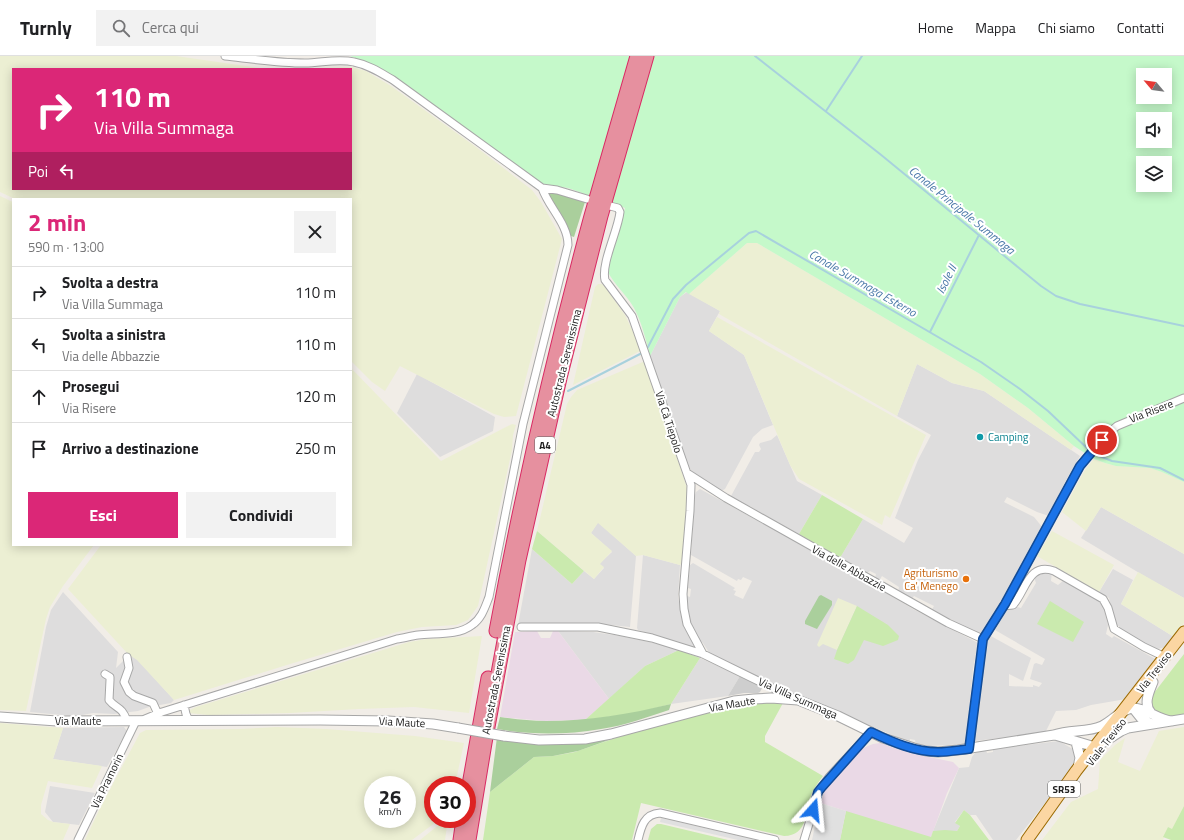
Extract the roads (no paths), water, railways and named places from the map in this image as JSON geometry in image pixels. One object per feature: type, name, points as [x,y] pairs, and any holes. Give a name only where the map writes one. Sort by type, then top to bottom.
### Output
[{"type":"highway","name":"Autostrada Serenissima","points":[[470,776],[510,559],[550,380],[591,216],[637,56]]},
{"type":"highway","name":"Autostrada Serenissima","points":[[470,840],[485,744],[513,591],[560,378],[601,216],[648,56]]},
{"type":"highway","points":[[460,840],[462,828]]},
{"type":"main road","name":"Via Treviso","points":[[1128,709],[1165,656],[1184,632]]},
{"type":"main road","name":"Via Treviso","points":[[1128,709],[1153,682],[1184,641]]},
{"type":"main road","name":"Viale Treviso","points":[[1030,836],[1047,818],[1109,740],[1128,709]]},
{"type":"main road","name":"Viale Treviso","points":[[1030,836],[1076,771],[1128,709]]},
{"type":"street","points":[[225,56],[272,62],[306,63],[344,60],[367,65],[393,80],[542,188],[557,190],[587,199]]},
{"type":"street","points":[[105,674],[110,677],[108,700],[134,721],[397,640],[417,635],[452,632],[466,629],[480,618],[489,597],[523,424],[568,245],[568,237],[546,199],[542,188]]},
{"type":"street","name":"Via Cà Tiepolo","points":[[610,206],[618,208],[620,212],[606,264],[604,275],[605,280],[632,316],[691,486],[683,594],[684,609],[687,624],[703,654]]},
{"type":"street","name":"Via Risere","points":[[983,639],[1003,606],[1080,466],[1089,455],[1109,433],[1118,426],[1184,398]]},
{"type":"street","name":"Via delle Abbazzie","points":[[686,473],[726,498],[934,616],[983,639]]},
{"type":"street","name":"Via Risere","points":[[1003,606],[1013,605],[1031,575],[1036,571],[1048,569],[1054,571],[1102,600],[1108,608],[1114,628],[1144,647],[1165,656]]},
{"type":"street","name":"Via Villa Summaga","points":[[521,628],[598,627],[652,638],[703,654],[798,700],[838,716],[896,743],[926,751],[938,752],[969,749],[1054,735],[1061,732],[1076,732],[1101,726],[1128,709]]},
{"type":"street","points":[[969,749],[983,639]]},
{"type":"street","points":[[127,657],[129,668],[124,682],[129,692],[139,699],[153,703],[158,714]]},
{"type":"street","points":[[1151,713],[1147,709],[1147,701],[1153,682]]},
{"type":"street","points":[[764,698],[769,686]]},
{"type":"street","name":"Via Maute","points":[[0,717],[57,721],[388,721],[433,724],[504,736],[539,740],[585,739],[612,734],[734,701],[764,698],[798,700]]},
{"type":"street","points":[[184,705],[189,721]]},
{"type":"street","points":[[1128,709],[1145,711],[1164,720],[1184,719]]},
{"type":"street","points":[[1128,709],[1151,724]]},
{"type":"street","points":[[1071,788],[1076,778],[1090,759],[1095,747],[1128,728],[1172,720]]},
{"type":"street","name":"Via Pramorin","points":[[78,840],[134,721]]},
{"type":"street","points":[[804,840],[818,792],[829,777],[871,732]]},
{"type":"street","points":[[1076,732],[1084,735],[1095,747]]},
{"type":"street","points":[[1054,735],[1095,747]]},
{"type":"street","points":[[1076,742],[1080,758],[1076,771]]},
{"type":"street","points":[[638,840],[641,826],[646,818],[655,813],[775,840]]},
{"type":"waterway","name":"Canale Principale Summaga","points":[[755,56],[880,154],[1041,286],[1056,296],[1080,304],[1184,326]]},
{"type":"waterway","points":[[826,111],[862,56]]},
{"type":"waterway","name":"Canale Summaga Esterno","points":[[648,347],[673,299],[686,285],[749,233],[756,231],[981,362],[1020,389],[1048,411],[1089,450]]},
{"type":"waterway","name":"Isole II","points":[[930,332],[979,235]]},
{"type":"waterway","name":"Canale Summaga Esterno","points":[[568,391],[642,353]]},
{"type":"waterway","name":"Canale Summaga Esterno","points":[[1097,455],[1112,461],[1160,468],[1184,480]]},
{"type":"place","name":"Camping","points":[[980,437]]},
{"type":"place","name":"Agriturismo Ca' Menego","points":[[966,579]]}]
